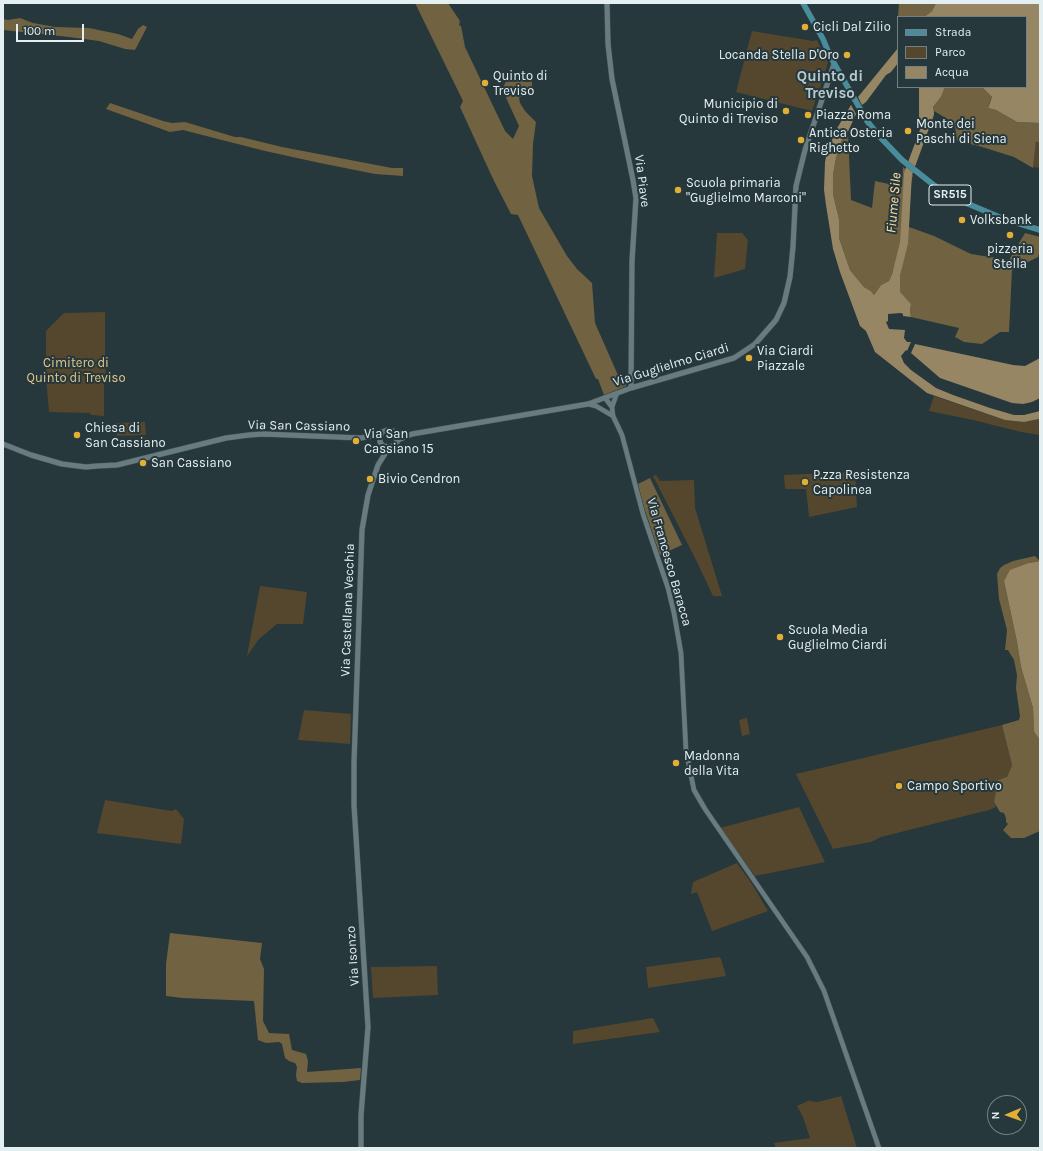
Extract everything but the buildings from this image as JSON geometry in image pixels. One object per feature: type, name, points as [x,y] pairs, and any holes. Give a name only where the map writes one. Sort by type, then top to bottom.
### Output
[{"type":"main road","name":"Via Piave","points":[[607,3],[608,44],[612,79],[636,198],[632,261],[631,388]]},
{"type":"main road","name":"SR515","points":[[803,3],[846,85],[874,131],[905,162],[935,186],[963,202],[998,217],[1040,230]]},
{"type":"main road","name":"Via Guglielmo Ciardi","points":[[605,398],[631,388],[734,358],[752,347],[776,320],[781,309],[790,277],[796,186],[800,167],[834,61]]},
{"type":"main road","points":[[412,434],[390,447],[385,447],[381,444],[381,434],[387,430],[391,430],[395,433],[412,434],[588,404],[605,398]]},
{"type":"main road","points":[[395,433],[397,442]]},
{"type":"main road","name":"Via San Cassiano","points":[[3,444],[31,455],[56,462],[86,467],[117,465],[226,438],[249,435],[263,434],[362,438],[373,440],[381,444]]},
{"type":"main road","name":"Via San Cassiano","points":[[362,438],[381,434]]},
{"type":"main road","name":"Via Castellana Vecchia","points":[[354,763],[362,530],[368,495],[380,460],[381,444]]},
{"type":"main road","name":"Via Castellana Vecchia","points":[[380,460],[390,447]]},
{"type":"main road","name":"Via Isonzo","points":[[354,763],[354,805],[368,1028],[361,1115],[361,1148]]},
{"type":"street","name":"Via Francesco Baracca","points":[[617,394],[612,407],[613,416],[622,435],[643,514],[668,588],[677,625],[683,668],[686,751],[694,790],[705,809],[807,957],[824,991],[879,1148]]},
{"type":"street","points":[[605,398],[612,407]]},
{"type":"street","points":[[605,398],[606,411]]},
{"type":"street","name":"Via Francesco Baracca","points":[[588,404],[606,411],[613,416]]},
{"type":"green space","points":[[752,31],[813,41],[817,40],[828,63],[812,111],[736,92]]},
{"type":"green space","points":[[1036,143],[1040,143],[1040,168],[1033,167]]},
{"type":"green space","points":[[717,233],[742,233],[748,240],[745,269],[714,278]]},
{"type":"green space","name":"Cimitero di Quinto di Treviso","points":[[105,312],[106,377],[104,380],[104,416],[91,415],[90,413],[49,412],[46,377],[46,331],[64,313]]},
{"type":"green space","points":[[934,396],[1005,420],[1024,422],[1040,419],[1040,435],[929,411]]},
{"type":"green space","points":[[145,422],[146,435],[117,436],[116,423]]},
{"type":"green space","points":[[855,472],[857,507],[809,517],[806,489],[785,489],[784,475]]},
{"type":"green space","points":[[656,475],[660,481],[694,480],[695,508],[722,596],[713,596],[653,476]]},
{"type":"green space","points":[[260,586],[307,592],[303,624],[277,624],[259,639],[247,656]]},
{"type":"green space","points":[[304,710],[351,714],[350,744],[298,740]]},
{"type":"green space","points":[[747,718],[750,734],[742,736],[739,720]]},
{"type":"green space","name":"Campo Sportivo","points":[[1002,725],[1012,765],[1007,777],[997,784],[994,802],[996,807],[881,837],[871,842],[833,849],[796,774]]},
{"type":"green space","points":[[105,800],[172,811],[176,809],[184,819],[181,844],[97,833]]},
{"type":"green space","points":[[799,807],[825,862],[755,876],[720,828]]},
{"type":"green space","points":[[737,863],[752,884],[768,911],[712,931],[697,892],[691,894],[693,882]]},
{"type":"green space","points":[[719,957],[726,976],[648,988],[646,967]]},
{"type":"green space","points":[[437,966],[438,995],[373,998],[371,967]]},
{"type":"green space","points":[[653,1018],[660,1032],[573,1044],[573,1031]]},
{"type":"green space","points":[[841,1096],[857,1148],[776,1148],[774,1143],[810,1138],[803,1117],[797,1106],[810,1100],[818,1102]]},
{"type":"shaded area","points":[[415,3],[448,3],[460,21],[459,25],[461,26],[465,47],[505,131],[513,139],[519,126],[502,89],[509,76],[527,82],[532,81],[532,92],[524,94],[519,98],[525,111],[536,122],[533,144],[532,176],[539,208],[567,256],[577,269],[592,283],[595,323],[621,382],[626,384],[626,386],[604,395],[598,379],[596,379],[518,215],[511,214],[494,181],[460,107],[463,101]]},
{"type":"shaded area","points":[[899,3],[936,3],[932,11],[925,16],[898,16]]},
{"type":"shaded area","points":[[20,18],[33,23],[55,27],[89,28],[118,34],[132,39],[138,29],[143,25],[147,27],[135,50],[125,49],[99,41],[3,30],[3,19],[8,20]]},
{"type":"shaded area","points":[[945,88],[983,88],[992,97],[988,108],[996,110],[1017,122],[1040,123],[1040,143],[1036,142],[1033,168],[1014,157],[957,141],[955,126],[949,120],[934,111],[933,107],[941,97]]},
{"type":"shaded area","points":[[110,103],[163,121],[172,123],[185,122],[235,137],[392,168],[403,168],[403,176],[375,174],[320,163],[265,151],[183,130],[170,132],[106,109]]},
{"type":"shaded area","points":[[844,133],[848,134],[851,200],[872,208],[875,181],[902,187],[903,167],[913,175],[910,187],[909,227],[934,236],[971,254],[1009,260],[1025,233],[1040,237],[1040,250],[1038,257],[1012,270],[1009,332],[1000,332],[982,344],[964,342],[955,337],[959,328],[911,317],[911,304],[900,293],[902,266],[898,260],[889,281],[881,285],[874,295],[871,291],[864,287],[850,270],[839,238],[839,219],[833,194],[833,175],[836,158]]},
{"type":"shaded area","points":[[650,478],[682,545],[660,555],[638,484]]},
{"type":"shaded area","points":[[1035,556],[1040,561],[1029,563],[1004,581],[1021,667],[1033,708],[1034,732],[1040,740],[1040,831],[1024,838],[1011,838],[1003,830],[1008,824],[1004,813],[1000,812],[994,802],[998,780],[1007,777],[1012,765],[1002,725],[1019,720],[1020,716],[1016,688],[1017,675],[1014,660],[1008,650],[1005,650],[1007,630],[999,599],[997,574],[1000,568],[1004,565],[1013,561]]},
{"type":"shaded area","points":[[170,933],[262,943],[260,959],[264,969],[263,1021],[269,1033],[289,1034],[292,1050],[306,1054],[308,1061],[307,1072],[361,1068],[360,1080],[302,1083],[297,1081],[297,1067],[295,1063],[285,1058],[282,1044],[279,1042],[266,1043],[258,1040],[254,1001],[166,996],[166,964]]},
{"type":"water","points":[[936,3],[1040,3],[1040,123],[1017,122],[996,110],[988,108],[992,97],[983,88],[1027,88],[1027,16],[925,16],[932,11]]},
{"type":"water","points":[[897,49],[897,64],[891,72],[886,75],[866,102],[862,105],[858,97]]},
{"type":"water","points":[[919,88],[945,88],[941,97],[933,107],[934,111],[931,123],[929,125],[921,122],[919,119]]},
{"type":"water","points":[[851,105],[856,114],[847,134],[844,133],[836,158],[833,175],[833,194],[839,219],[839,238],[850,270],[864,287],[871,291],[874,295],[881,285],[889,281],[898,260],[900,260],[902,266],[900,292],[911,304],[911,317],[903,316],[901,313],[888,314],[888,321],[886,322],[889,329],[905,330],[904,338],[907,342],[911,342],[907,351],[906,350],[901,356],[904,363],[911,370],[936,388],[953,395],[1014,415],[1024,415],[1040,411],[1040,419],[1024,422],[1005,420],[927,393],[875,352],[866,331],[860,326],[840,272],[833,249],[824,190],[825,162],[827,152],[836,130]]},
{"type":"water","points":[[915,344],[1013,365],[1025,366],[1040,358],[1040,398],[1023,404],[1012,403],[940,378],[911,353]]},
{"type":"water","points":[[1040,561],[1040,740],[1034,732],[1033,708],[1021,667],[1004,581],[1010,570],[1029,563]]},
{"type":"waterway","name":"Fiume Sile","points":[[897,271],[904,243],[908,174],[930,114]]},
{"type":"place","name":"Cicli Dal Zilio","points":[[805,27]]},
{"type":"place","name":"Locanda Stella D'Oro","points":[[847,55]]},
{"type":"place","name":"Quinto di Treviso","points":[[485,83]]},
{"type":"place","name":"Municipio di Quinto di Treviso","points":[[786,111]]},
{"type":"place","name":"Piazza Roma","points":[[808,115]]},
{"type":"place","name":"Monte dei Paschi di Siena","points":[[908,131]]},
{"type":"place","name":"Antica Osteria Righetto","points":[[801,140]]},
{"type":"place","name":"Scuola primaria \"Guglielmo Marconi\"","points":[[678,190]]},
{"type":"place","name":"Volksbank","points":[[962,220]]},
{"type":"place","name":"pizzeria Stella","points":[[1010,235]]},
{"type":"place","name":"Via Ciardi Piazzale","points":[[749,358]]},
{"type":"place","name":"Chiesa di San Cassiano","points":[[77,435]]},
{"type":"place","name":"Via San Cassiano 15","points":[[356,441]]},
{"type":"place","name":"San Cassiano","points":[[143,463]]},
{"type":"place","name":"Bivio Cendron","points":[[370,479]]},
{"type":"place","name":"P.zza Resistenza Capolinea","points":[[805,482]]},
{"type":"place","name":"Scuola Media Guglielmo Ciardi","points":[[780,637]]},
{"type":"place","name":"Madonna della Vita","points":[[676,763]]},
{"type":"place","name":"Campo Sportivo","points":[[899,786]]},
{"type":"district","name":"Quinto di Treviso","points":[[830,86]]}]
